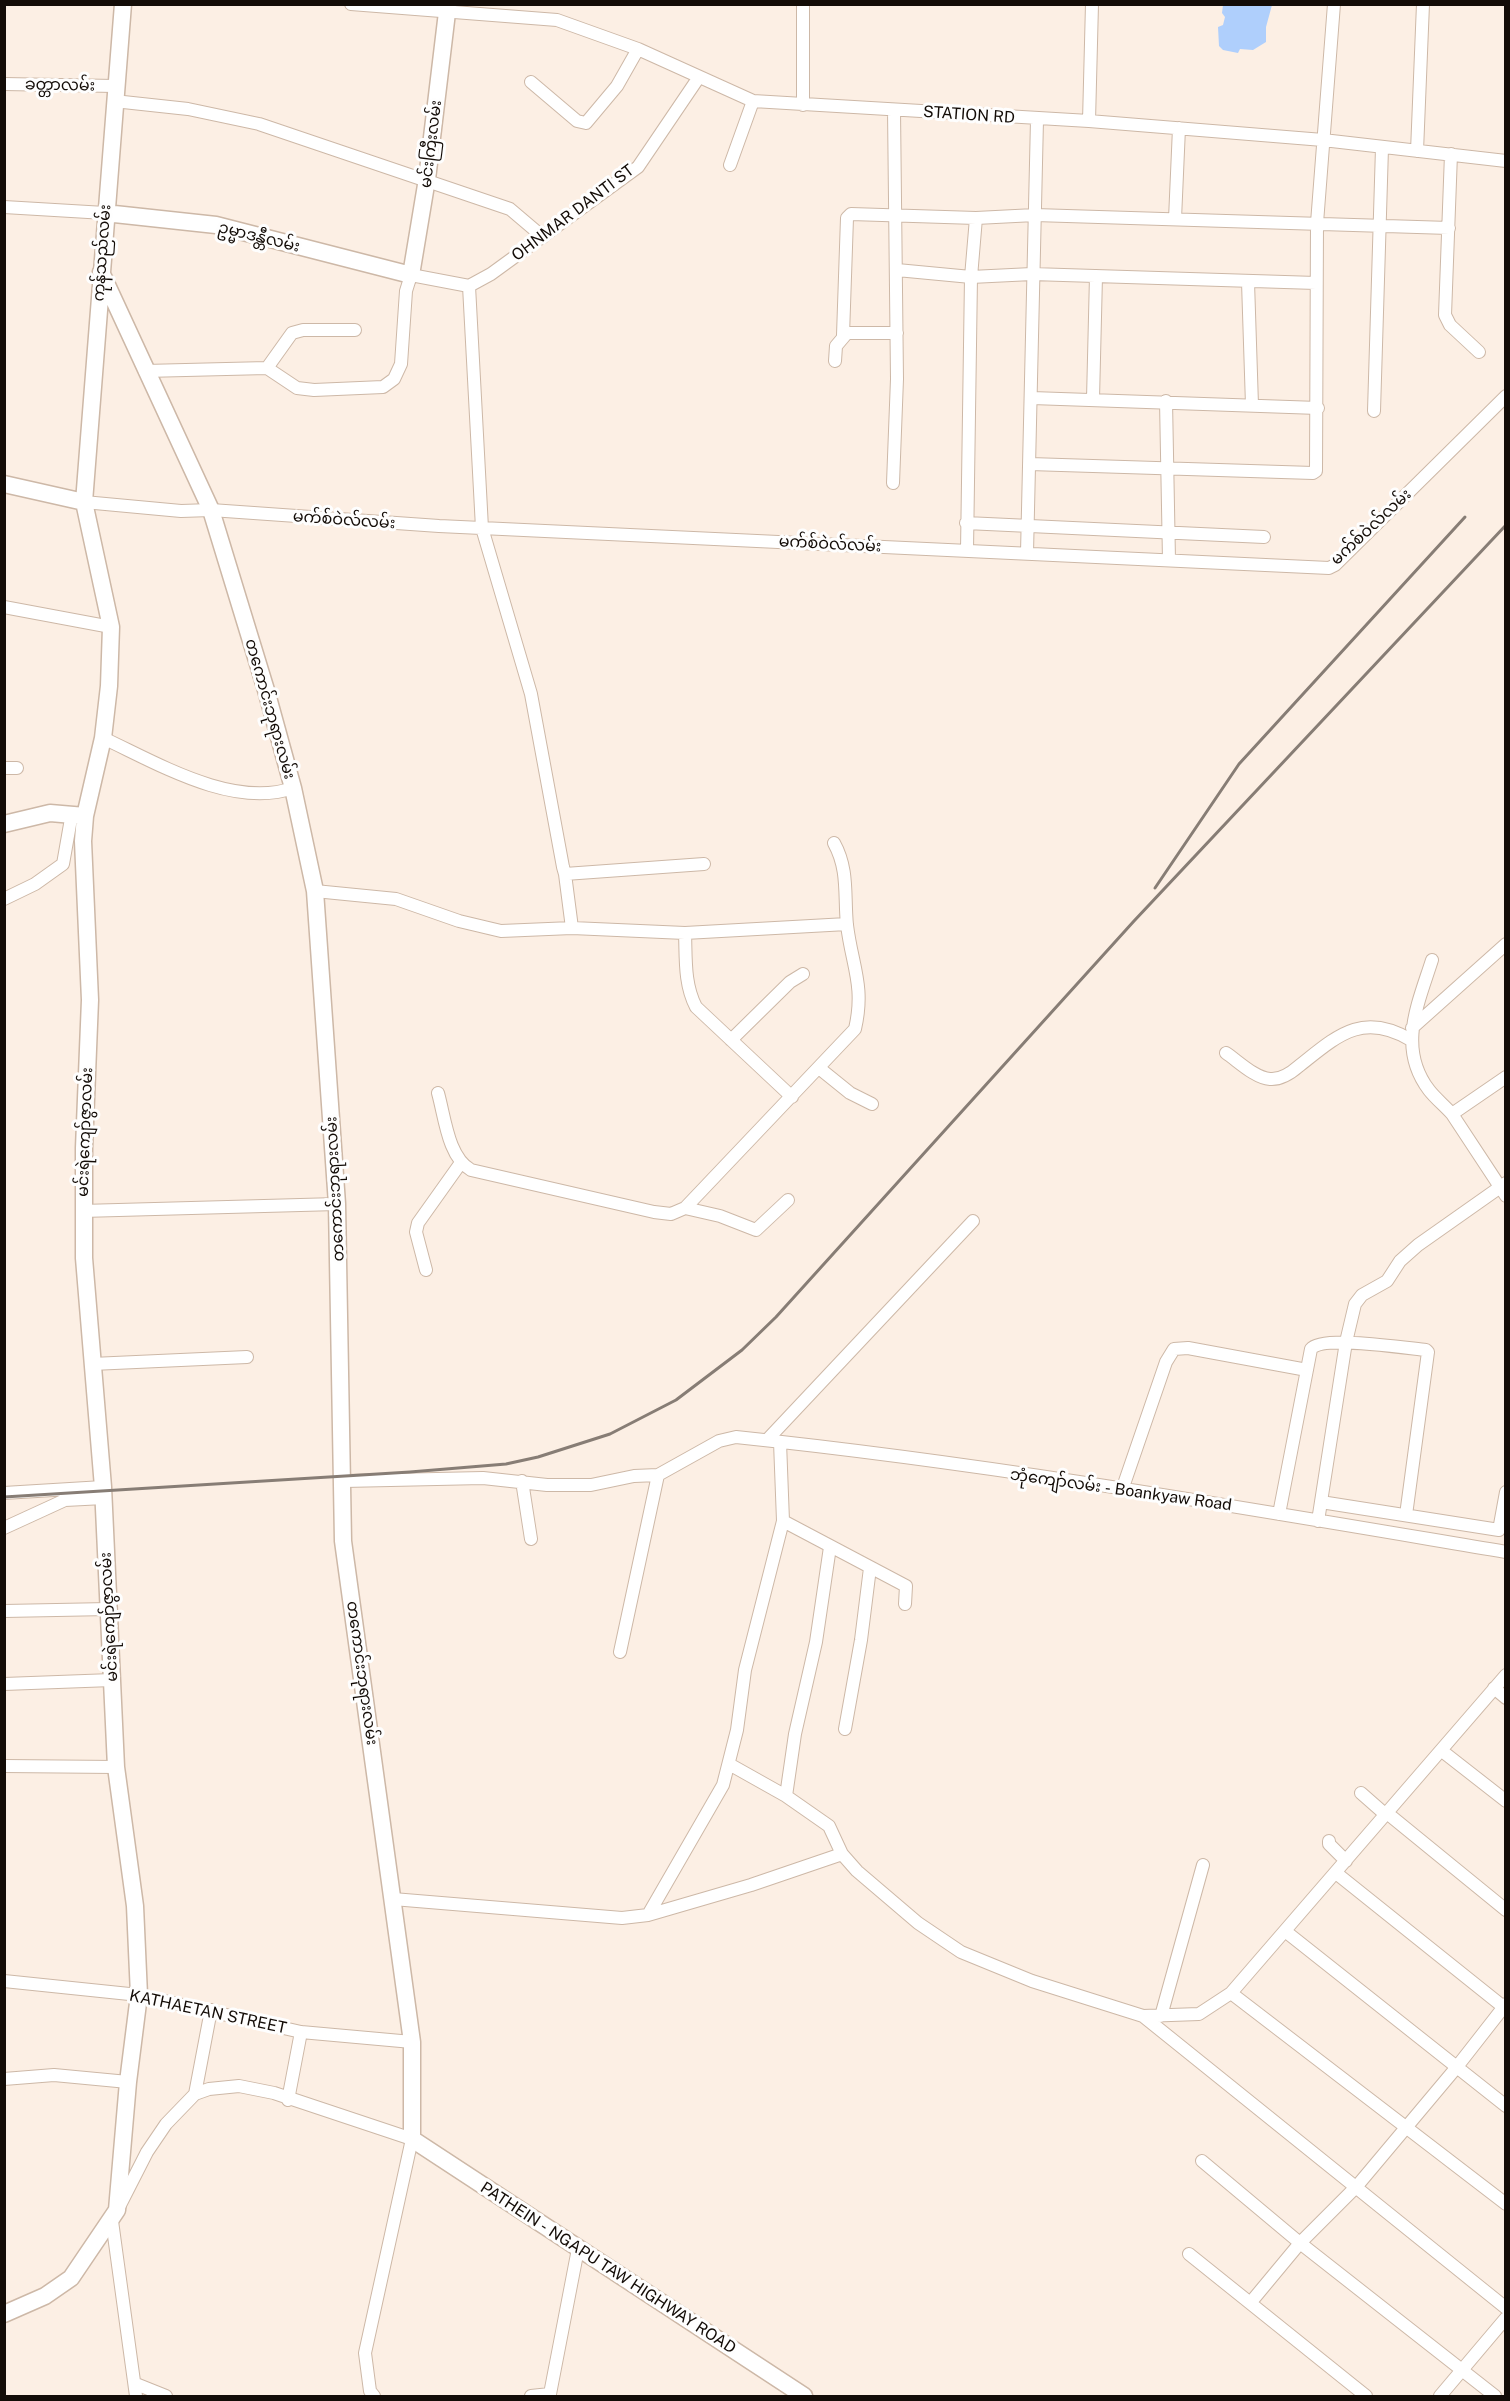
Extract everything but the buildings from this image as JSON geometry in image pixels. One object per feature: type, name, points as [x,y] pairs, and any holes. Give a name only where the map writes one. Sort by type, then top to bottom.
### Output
[{"type":"main road","name":"ကုန်သည်လမ်း","points":[[84,502],[123,4]]},
{"type":"main road","name":"မင်းကြီးလမ်း","points":[[411,275],[428,179],[448,8]]},
{"type":"main road","name":"ဥမ္မာဒန္တီလမ်း","points":[[105,213],[216,225],[411,275]]},
{"type":"main road","name":"တကောင်းဘုရားလမ်း","points":[[101,272],[211,510],[293,788],[315,891],[337,1204],[344,1481],[343,1541],[412,2042],[412,2139]]},
{"type":"main road","points":[[4,484],[84,502]]},
{"type":"main road","name":"မင်းရဲကျော်ဇွာလမ်း","points":[[84,502],[111,627],[103,738],[78,814],[82,841],[90,1000],[82,1211],[103,1493],[116,1767],[135,1906],[139,1995],[115,2215]]},
{"type":"main road","points":[[4,824],[50,813],[78,814]]},
{"type":"main road","name":"PATHEIN - NGAPU TAW HIGHWAY ROAD","points":[[412,2139],[804,2397]]},
{"type":"main road","points":[[4,2314],[45,2296],[70,2278],[115,2215]]},
{"type":"street","name":"STATION RD","points":[[351,4],[448,8],[557,20],[638,49],[753,101],[1179,128],[1323,140],[1506,161]]},
{"type":"street","points":[[803,105],[804,4]]},
{"type":"street","points":[[1089,121],[1092,4]]},
{"type":"street","points":[[1030,464],[1313,473],[1317,466],[1318,408],[1317,223],[1334,4]]},
{"type":"street","points":[[1417,151],[1423,4]]},
{"type":"street","points":[[531,82],[576,121],[586,123],[616,86],[638,49]]},
{"type":"street","name":"OHNMAR DANTI ST","points":[[469,286],[543,237],[638,167],[699,77]]},
{"type":"street","name":"ခတ္တာလမ်း","points":[[4,84],[115,93],[259,124],[428,179],[510,209],[543,237]]},
{"type":"street","points":[[730,165],[753,101]]},
{"type":"street","points":[[893,483],[897,333],[894,110]]},
{"type":"street","points":[[1027,553],[1030,524],[1032,274],[1037,120]]},
{"type":"street","points":[[1175,219],[1179,128]]},
{"type":"street","points":[[1374,411],[1382,148]]},
{"type":"street","points":[[1451,154],[1445,315],[1450,325],[1479,352]]},
{"type":"street","points":[[4,207],[105,213]]},
{"type":"street","points":[[835,361],[836,346],[843,335],[847,218],[851,214],[976,218],[1035,215],[1379,224],[1449,228]]},
{"type":"street","points":[[967,550],[971,277],[976,218]]},
{"type":"street","points":[[897,270],[971,277],[1032,274],[1316,283]]},
{"type":"street","points":[[145,371],[267,368],[297,388],[314,390],[383,387],[394,379],[401,364],[406,291],[411,275],[469,286],[482,528],[531,694],[566,874],[572,928]]},
{"type":"street","points":[[1093,399],[1096,276]]},
{"type":"street","points":[[1248,282],[1252,405]]},
{"type":"street","points":[[267,368],[292,333],[303,330],[355,330]]},
{"type":"street","points":[[843,335],[852,332],[897,333]]},
{"type":"street","name":"မက်စ်ဝဲလ်လမ်း","points":[[84,502],[169,510],[211,510],[482,528],[1322,568],[1335,565],[1506,396]]},
{"type":"street","points":[[1032,398],[1318,408]]},
{"type":"street","points":[[1167,401],[1169,560]]},
{"type":"street","points":[[966,523],[1030,524],[1170,534],[1264,537]]},
{"type":"street","points":[[4,608],[111,627]]},
{"type":"street","points":[[103,738],[206,783],[251,795],[293,788]]},
{"type":"street","points":[[4,899],[34,884],[63,864],[78,814]]},
{"type":"street","points":[[438,1093],[460,1164],[482,1174],[654,1212],[671,1214],[685,1208],[855,1029],[860,1010],[860,985],[847,924],[843,865],[834,843]]},
{"type":"street","points":[[566,874],[704,864]]},
{"type":"street","points":[[315,891],[396,899],[459,921],[501,931],[572,928],[685,933],[847,924]]},
{"type":"street","points":[[685,933],[690,995],[696,1007],[792,1097]]},
{"type":"street","points":[[1411,1035],[1506,944]]},
{"type":"street","points":[[1318,1521],[1346,1342],[1352,1316],[1362,1295],[1388,1281],[1400,1261],[1418,1245],[1504,1189],[1452,1114],[1429,1090],[1416,1060],[1411,1035],[1432,960]]},
{"type":"street","points":[[731,1040],[790,982],[803,974]]},
{"type":"street","points":[[1226,1053],[1262,1077],[1271,1079],[1293,1071],[1347,1030],[1372,1027],[1411,1035]]},
{"type":"street","points":[[819,1068],[850,1093],[872,1104]]},
{"type":"street","points":[[1452,1114],[1506,1077]]},
{"type":"street","points":[[426,1270],[416,1232],[418,1223],[460,1164]]},
{"type":"street","points":[[685,1208],[720,1216],[756,1230],[788,1200]]},
{"type":"street","points":[[82,1211],[337,1204]]},
{"type":"street","points":[[648,1915],[719,1794],[729,1764],[737,1730],[745,1670],[783,1521],[774,1441],[973,1221]]},
{"type":"street","points":[[1279,1514],[1314,1345],[1346,1342],[1428,1352],[1406,1515]]},
{"type":"street","points":[[1122,1490],[1166,1362],[1174,1349],[1188,1348],[1307,1370]]},
{"type":"street","points":[[92,1364],[247,1357]]},
{"type":"street","name":"ဘုံကျော်လမ်း - Boankyaw Road","points":[[658,1475],[718,1442],[736,1437],[1122,1490],[1501,1551]]},
{"type":"street","points":[[344,1481],[447,1478],[522,1481],[570,1486],[658,1475],[620,1652]]},
{"type":"street","points":[[522,1481],[531,1539]]},
{"type":"street","points":[[1501,1551],[1499,1530],[1506,1492]]},
{"type":"street","points":[[4,1493],[103,1493]]},
{"type":"street","points":[[4,1528],[65,1500],[103,1493]]},
{"type":"street","points":[[1322,1502],[1499,1530]]},
{"type":"street","points":[[783,1521],[830,1548],[906,1586],[905,1604]]},
{"type":"street","points":[[786,1796],[795,1734],[816,1642],[830,1548]]},
{"type":"street","points":[[845,1729],[861,1640],[870,1568]]},
{"type":"street","points":[[4,1611],[109,1610]]},
{"type":"street","points":[[729,1764],[786,1796],[830,1826],[842,1854],[857,1871],[918,1923],[961,1952],[1032,1981],[1143,2016],[1199,2014],[1231,1993],[1506,1675]]},
{"type":"street","points":[[4,1684],[112,1680]]},
{"type":"street","points":[[1494,1688],[1506,1698]]},
{"type":"street","points":[[1442,1751],[1506,1802]]},
{"type":"street","points":[[4,1766],[116,1767]]},
{"type":"street","points":[[1361,1793],[1506,1910]]},
{"type":"street","points":[[1329,1842],[1329,1845],[1346,1861]]},
{"type":"street","points":[[393,1899],[573,1916],[622,1918],[648,1915],[751,1885],[842,1854]]},
{"type":"street","points":[[1161,2016],[1203,1865]]},
{"type":"street","points":[[1251,2302],[1300,2243],[1357,2186],[1505,2006],[1336,1873]]},
{"type":"street","points":[[1285,1930],[1506,2106]]},
{"type":"street","name":"KATHAETAN STREET","points":[[4,1981],[139,1995],[302,2032],[412,2042]]},
{"type":"street","points":[[1231,1993],[1506,2204]]},
{"type":"street","points":[[195,2094],[211,2010]]},
{"type":"street","points":[[1143,2016],[1506,2308]]},
{"type":"street","points":[[288,2100],[302,2032]]},
{"type":"street","points":[[4,2079],[54,2075],[128,2082]]},
{"type":"street","points":[[166,2397],[136,2390],[115,2215],[147,2152],[166,2124],[195,2094],[209,2089],[238,2086],[274,2093],[288,2100],[412,2139],[364,2353],[370,2391],[374,2397]]},
{"type":"street","points":[[123,2145],[138,2152],[147,2152]]},
{"type":"street","points":[[1202,2161],[1300,2243],[1462,2368],[1495,2397]]},
{"type":"street","points":[[531,2397],[550,2394],[578,2249]]},
{"type":"street","points":[[1189,2254],[1366,2397]]},
{"type":"street","points":[[1440,2397],[1506,2318]]},
{"type":"water","points":[[1223,5],[1272,5],[1266,27],[1266,42],[1253,50],[1240,49],[1238,53],[1223,50],[1219,46],[1218,27],[1223,25],[1225,17],[1222,13]]},
{"type":"railway","points":[[1155,888],[1239,764],[1465,517]]},
{"type":"railway","points":[[4,1497],[506,1464],[538,1457],[610,1434],[676,1400],[742,1350],[776,1317],[1134,921],[1506,525]]}]
